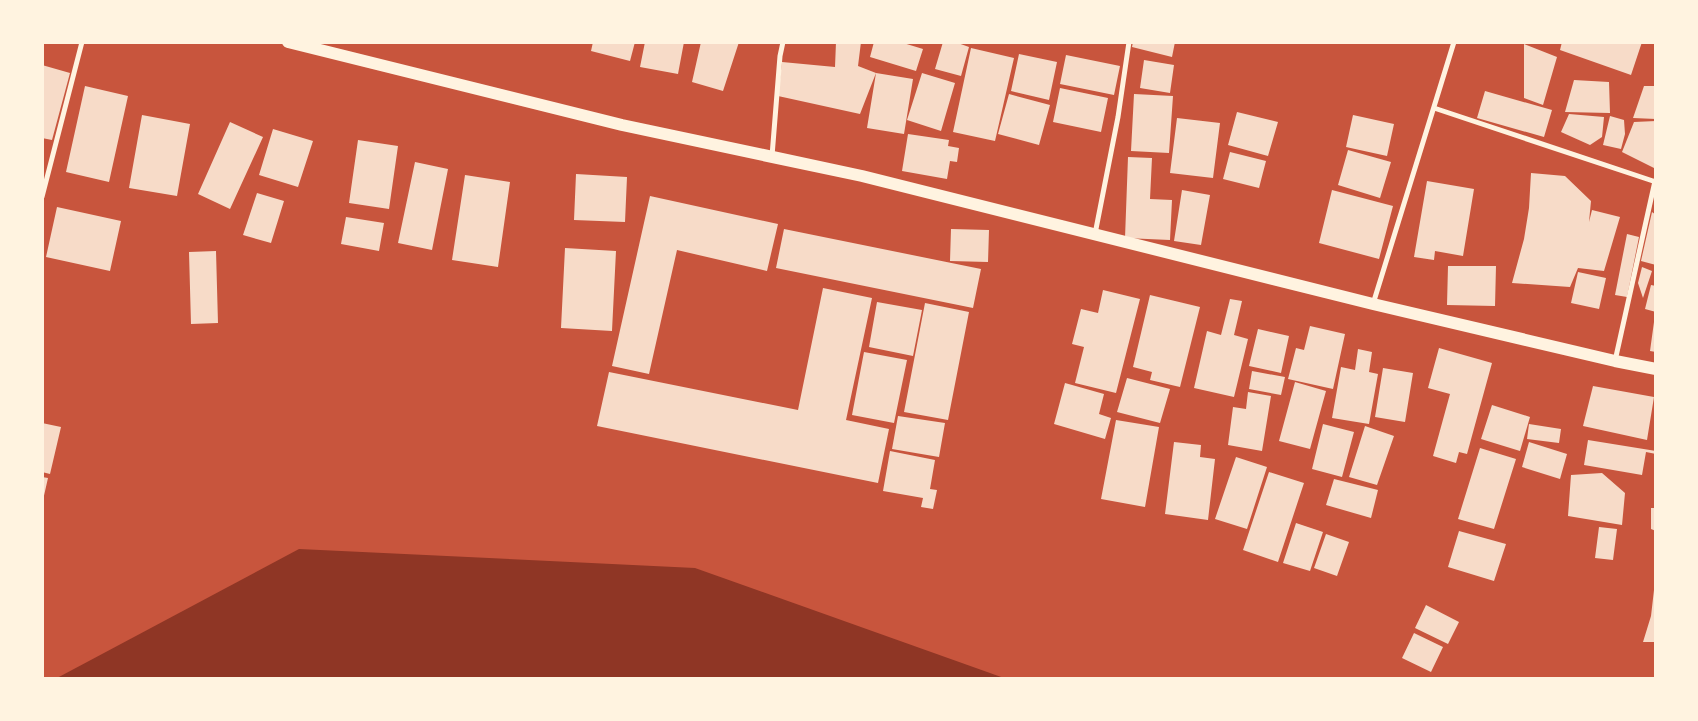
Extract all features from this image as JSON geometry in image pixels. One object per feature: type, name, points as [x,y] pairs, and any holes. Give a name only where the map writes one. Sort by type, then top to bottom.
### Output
[{"type":"main road","points":[[288,42],[622,125],[862,176],[1373,304],[1656,369]]},
{"type":"street","points":[[42,197],[82,42]]},
{"type":"street","points":[[772,157],[780,56],[783,42]]},
{"type":"street","points":[[1095,234],[1118,117],[1129,42]]},
{"type":"street","points":[[1373,304],[1454,42]]},
{"type":"street","points":[[1434,108],[1655,182],[1615,361]]},
{"type":"shaded area","points":[[299,549],[695,568],[1004,678],[57,678]]},
{"type":"building","points":[[593,42],[635,42],[630,61],[591,51]]},
{"type":"building","points":[[645,42],[684,42],[678,74],[640,67]]},
{"type":"building","points":[[701,42],[739,42],[723,91],[692,82]]},
{"type":"building","points":[[836,42],[861,42],[858,66],[876,73],[860,114],[778,96],[782,62],[835,67]]},
{"type":"building","points":[[874,42],[900,42],[923,49],[916,71],[870,57]]},
{"type":"building","points":[[943,42],[955,42],[969,47],[961,76],[935,69]]},
{"type":"building","points":[[1133,42],[1175,42],[1172,57],[1132,47]]},
{"type":"building","points":[[1562,42],[1642,42],[1631,75],[1560,50]]},
{"type":"building","points":[[1524,44],[1557,57],[1543,105],[1524,98]]},
{"type":"building","points":[[971,48],[1014,58],[995,141],[953,132]]},
{"type":"building","points":[[1019,54],[1057,62],[1049,100],[1011,91]]},
{"type":"building","points":[[1066,55],[1120,66],[1114,95],[1060,84]]},
{"type":"building","points":[[1144,60],[1174,65],[1170,93],[1140,88]]},
{"type":"building","points":[[42,65],[70,73],[52,140],[42,138]]},
{"type":"building","points":[[876,73],[913,79],[904,134],[867,128]]},
{"type":"building","points":[[922,73],[955,83],[941,131],[907,120]]},
{"type":"building","points":[[1574,80],[1609,82],[1610,113],[1565,112]]},
{"type":"building","points":[[85,86],[128,96],[109,182],[66,172]]},
{"type":"building","points":[[1644,86],[1656,86],[1656,119],[1633,118]]},
{"type":"building","points":[[1060,88],[1108,98],[1101,132],[1053,122]]},
{"type":"building","points":[[1485,91],[1552,110],[1544,137],[1477,118]]},
{"type":"building","points":[[1009,94],[1050,105],[1039,145],[998,134]]},
{"type":"building","points":[[1134,94],[1173,96],[1169,153],[1131,151]]},
{"type":"building","points":[[1237,112],[1278,122],[1268,156],[1228,145]]},
{"type":"building","points":[[1569,114],[1604,117],[1602,137],[1590,145],[1561,132]]},
{"type":"building","points":[[142,115],[190,124],[177,196],[129,188]]},
{"type":"building","points":[[1353,115],[1394,124],[1387,156],[1346,147]]},
{"type":"building","points":[[1610,116],[1624,120],[1625,134],[1621,149],[1603,145]]},
{"type":"building","points":[[1177,118],[1220,123],[1213,178],[1170,173]]},
{"type":"building","points":[[1656,121],[1656,169],[1622,152],[1634,122]]},
{"type":"building","points":[[230,122],[263,137],[230,209],[198,194]]},
{"type":"building","points":[[273,129],[313,141],[298,187],[259,175]]},
{"type":"building","points":[[908,134],[949,140],[948,146],[959,148],[957,162],[950,161],[947,179],[902,171]]},
{"type":"building","points":[[358,140],[398,146],[389,209],[349,203]]},
{"type":"building","points":[[1348,150],[1391,162],[1380,198],[1338,185]]},
{"type":"building","points":[[1230,152],[1266,161],[1259,188],[1223,179]]},
{"type":"building","points":[[1128,157],[1152,158],[1150,199],[1172,200],[1170,240],[1125,238]]},
{"type":"building","points":[[415,162],[448,169],[432,250],[398,243]]},
{"type":"building","points":[[1531,173],[1565,176],[1591,201],[1589,222],[1592,210],[1620,217],[1604,271],[1578,268],[1570,287],[1512,283],[1524,239],[1529,208]]},
{"type":"building","points":[[576,174],[627,177],[625,222],[574,220]]},
{"type":"building","points":[[465,175],[510,182],[498,267],[452,260]]},
{"type":"building","points":[[1427,181],[1474,189],[1463,256],[1435,251],[1434,260],[1414,257]]},
{"type":"building","points":[[1182,190],[1210,195],[1201,245],[1174,241]]},
{"type":"building","points":[[1332,190],[1393,206],[1379,259],[1319,243]]},
{"type":"building","points":[[257,193],[284,201],[271,243],[243,235]]},
{"type":"building","points":[[650,196],[778,224],[767,271],[677,250],[649,374],[612,366]]},
{"type":"building","points":[[57,207],[121,221],[110,271],[46,257]]},
{"type":"building","points":[[1652,212],[1656,215],[1656,265],[1641,261]]},
{"type":"building","points":[[346,217],[384,223],[379,251],[341,244]]},
{"type":"building","points":[[784,229],[981,269],[973,308],[776,268]]},
{"type":"building","points":[[951,229],[989,230],[988,262],[950,261]]},
{"type":"building","points":[[1627,234],[1639,237],[1627,297],[1615,295]]},
{"type":"building","points":[[565,248],[616,251],[612,331],[561,328]]},
{"type":"building","points":[[216,251],[218,323],[191,324],[189,252]]},
{"type":"building","points":[[1448,266],[1496,266],[1495,306],[1447,305]]},
{"type":"building","points":[[1642,267],[1652,271],[1643,298],[1638,283]]},
{"type":"building","points":[[1578,272],[1606,278],[1599,309],[1571,303]]},
{"type":"building","points":[[1651,285],[1656,286],[1656,312],[1645,309]]},
{"type":"building","points":[[823,288],[872,298],[846,420],[889,429],[878,483],[597,426],[609,372],[798,410]]},
{"type":"building","points":[[1103,290],[1140,299],[1116,393],[1075,383],[1084,347],[1072,344],[1081,309],[1098,313]]},
{"type":"building","points":[[1150,295],[1200,307],[1180,387],[1150,380],[1152,372],[1133,367]]},
{"type":"building","points":[[1230,299],[1242,301],[1234,335],[1248,339],[1234,397],[1194,388],[1207,331],[1221,335]]},
{"type":"building","points":[[877,302],[922,310],[913,356],[869,347]]},
{"type":"building","points":[[925,303],[969,312],[948,420],[904,412]]},
{"type":"building","points":[[1654,322],[1656,322],[1656,352],[1650,351]]},
{"type":"building","points":[[1310,326],[1345,334],[1333,389],[1288,379],[1296,348],[1304,350]]},
{"type":"building","points":[[1258,329],[1289,336],[1281,373],[1249,366]]},
{"type":"building","points":[[1439,348],[1492,363],[1467,454],[1459,452],[1456,463],[1433,456],[1450,394],[1428,388]]},
{"type":"building","points":[[1358,349],[1372,352],[1369,372],[1378,374],[1369,424],[1332,418],[1341,367],[1355,370]]},
{"type":"building","points":[[864,352],[907,360],[894,423],[852,415]]},
{"type":"building","points":[[1383,368],[1413,373],[1405,422],[1375,417]]},
{"type":"building","points":[[1252,371],[1285,377],[1281,395],[1249,389]]},
{"type":"building","points":[[1127,378],[1170,389],[1160,423],[1117,412]]},
{"type":"building","points":[[1295,382],[1326,391],[1310,449],[1279,441]]},
{"type":"building","points":[[1065,383],[1104,394],[1099,414],[1111,418],[1105,439],[1054,424]]},
{"type":"building","points":[[1593,386],[1654,397],[1647,440],[1583,426]]},
{"type":"building","points":[[1248,392],[1271,396],[1262,451],[1228,445],[1233,407],[1246,409]]},
{"type":"building","points":[[1492,405],[1530,417],[1520,451],[1481,439]]},
{"type":"building","points":[[898,416],[945,423],[939,457],[892,449]]},
{"type":"building","points":[[1116,420],[1159,427],[1145,507],[1101,499]]},
{"type":"building","points":[[42,423],[61,427],[50,474],[42,472]]},
{"type":"building","points":[[1323,424],[1354,432],[1342,477],[1312,469]]},
{"type":"building","points":[[1529,424],[1561,429],[1559,443],[1527,439]]},
{"type":"building","points":[[1365,426],[1394,436],[1377,485],[1349,477]]},
{"type":"building","points":[[1588,440],[1656,451],[1656,454],[1646,452],[1642,475],[1584,465]]},
{"type":"building","points":[[1174,442],[1201,445],[1200,457],[1215,459],[1208,520],[1165,514]]},
{"type":"building","points":[[1529,442],[1567,454],[1560,479],[1522,467]]},
{"type":"building","points":[[1480,448],[1516,459],[1494,529],[1458,519]]},
{"type":"building","points":[[890,451],[935,460],[930,489],[937,490],[933,509],[921,507],[923,498],[883,491]]},
{"type":"building","points":[[1236,457],[1267,467],[1247,529],[1215,519]]},
{"type":"building","points":[[1269,472],[1304,483],[1278,562],[1243,550]]},
{"type":"building","points":[[1602,473],[1625,493],[1622,525],[1568,516],[1571,475]]},
{"type":"building","points":[[42,477],[48,478],[43,500],[42,500]]},
{"type":"building","points":[[1334,479],[1378,490],[1371,518],[1326,505]]},
{"type":"building","points":[[1651,508],[1656,508],[1656,531],[1651,529]]},
{"type":"building","points":[[1296,523],[1323,532],[1310,571],[1283,563]]},
{"type":"building","points":[[1599,527],[1617,529],[1613,560],[1595,558]]},
{"type":"building","points":[[1459,531],[1506,544],[1494,581],[1448,567]]},
{"type":"building","points":[[1326,534],[1349,542],[1337,576],[1314,568]]},
{"type":"building","points":[[1654,590],[1656,642],[1643,642],[1651,616]]},
{"type":"building","points":[[1426,605],[1459,622],[1448,644],[1415,628]]},
{"type":"building","points":[[1414,633],[1443,647],[1431,672],[1402,658]]}]
